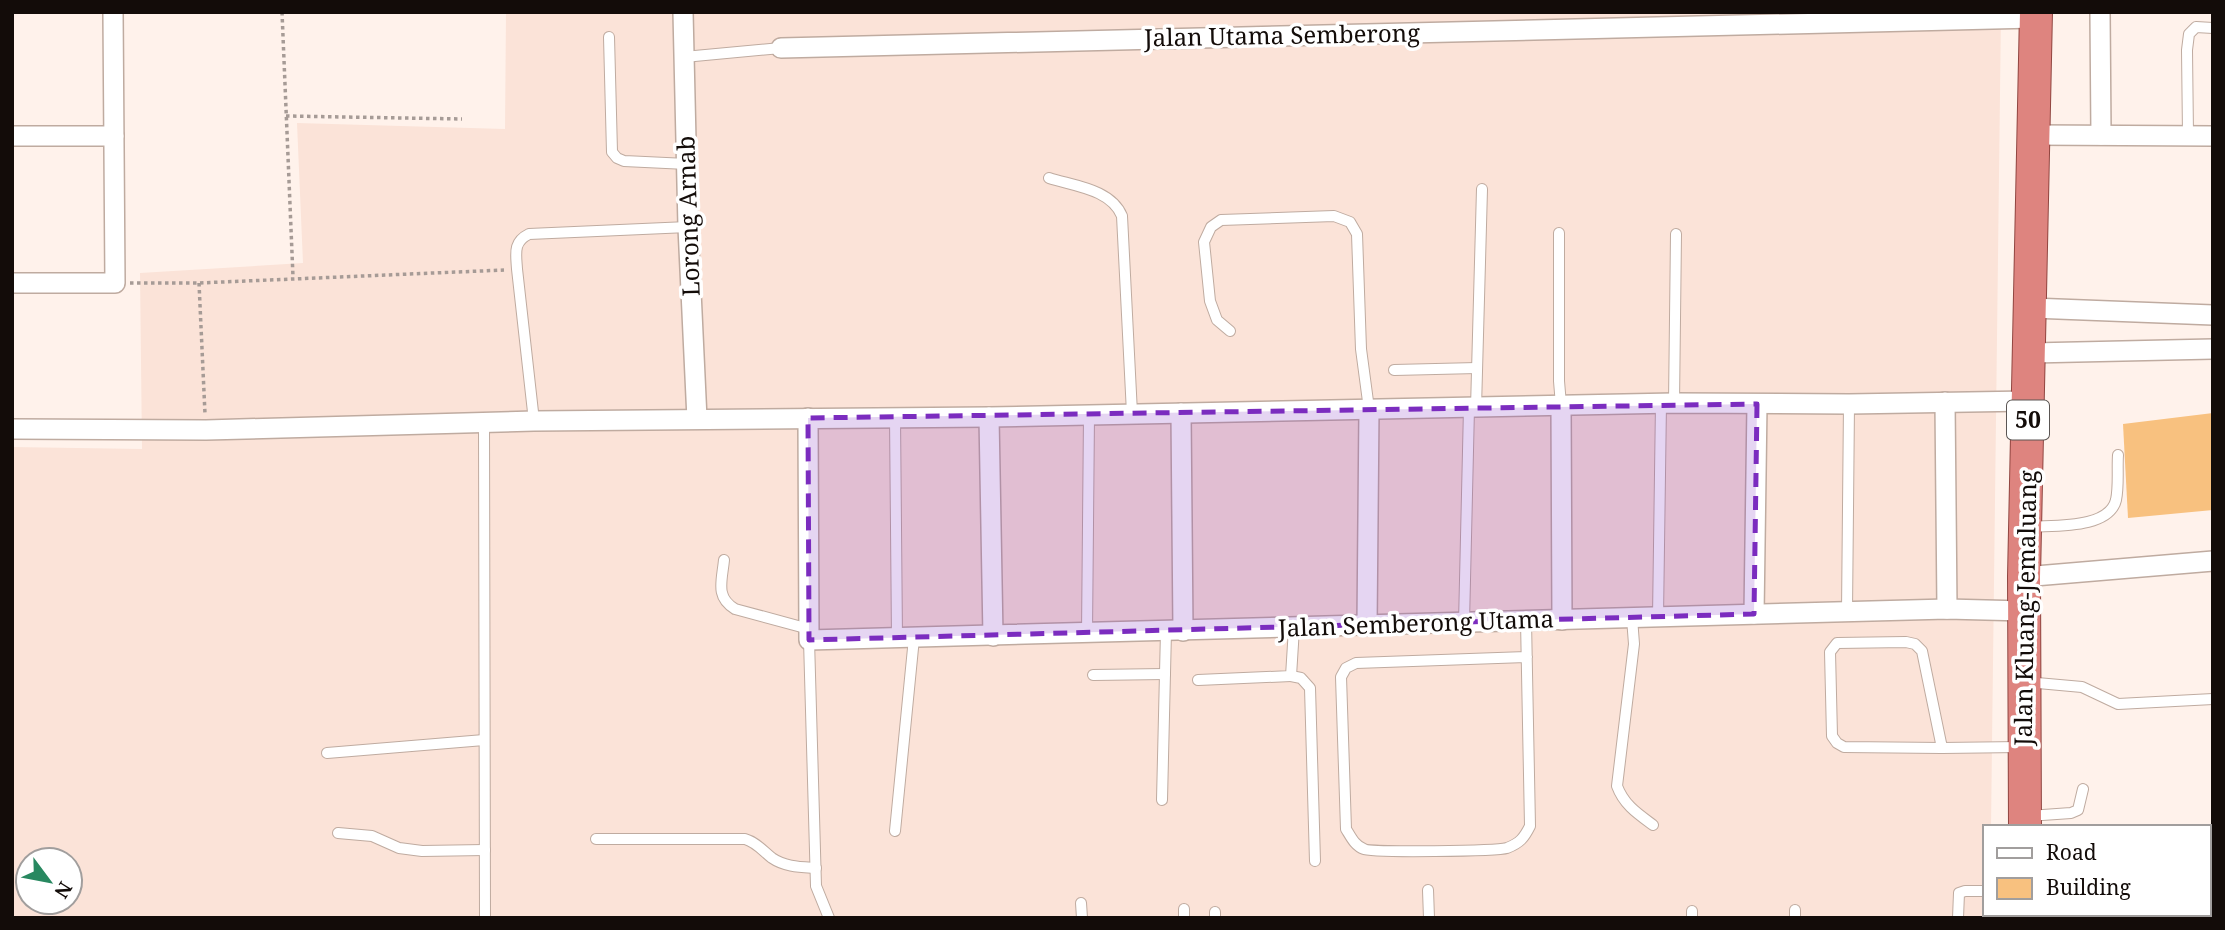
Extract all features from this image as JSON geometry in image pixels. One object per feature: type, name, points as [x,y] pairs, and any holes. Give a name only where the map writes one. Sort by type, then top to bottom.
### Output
[{"type":"highway","name":"Jalan Kluang-Jemaluang","points":[[2025,822],[2024,577],[2036,15]]},
{"type":"street","points":[[12,283],[115,283],[113,12]]},
{"type":"street","name":"Lorong Arnab","points":[[683,12],[688,227],[697,419]]},
{"type":"street","points":[[2100,12],[2101,135]]},
{"type":"street","name":"Jalan Utama Semberong","points":[[781,48],[2036,15]]},
{"type":"street","points":[[2034,135],[2213,136]]},
{"type":"street","points":[[12,136],[114,136]]},
{"type":"street","points":[[2030,308],[2213,315]]},
{"type":"street","points":[[2029,353],[2213,349]]},
{"type":"street","points":[[12,429],[206,430],[534,421],[989,417],[1667,403],[2028,401]]},
{"type":"street","points":[[1945,402],[1947,609]]},
{"type":"street","points":[[1754,614],[1758,404]]},
{"type":"street","points":[[1561,405],[1562,620]]},
{"type":"street","points":[[1367,626],[1369,409]]},
{"type":"street","points":[[1174,631],[1181,413]]},
{"type":"street","points":[[989,417],[993,636]]},
{"type":"street","points":[[808,418],[809,635]]},
{"type":"street","points":[[2024,577],[2213,561]]},
{"type":"street","name":"Jalan Semberong Utama","points":[[809,635],[906,639],[1847,611],[2024,611]]},
{"type":"lane","points":[[2188,135],[2189,34],[2196,27],[2213,28]]},
{"type":"lane","points":[[609,37],[612,152],[624,161],[687,164]]},
{"type":"lane","points":[[684,57],[781,48]]},
{"type":"lane","points":[[1049,178],[1107,196],[1117,204],[1122,216],[1132,413]]},
{"type":"lane","points":[[1464,623],[1477,368],[1482,189]]},
{"type":"lane","points":[[1230,331],[1217,320],[1210,301],[1205,242],[1210,227],[1221,220],[1234,219],[1334,216],[1350,222],[1357,234],[1361,349],[1369,409]]},
{"type":"lane","points":[[534,421],[517,269],[516,248],[522,237],[529,234],[688,227]]},
{"type":"lane","points":[[1559,233],[1561,405]]},
{"type":"lane","points":[[1658,617],[1676,234]]},
{"type":"lane","points":[[1394,370],[1477,368]]},
{"type":"lane","points":[[1847,611],[1849,404]]},
{"type":"lane","points":[[1087,634],[1089,415]]},
{"type":"lane","points":[[895,416],[906,639],[895,831]]},
{"type":"lane","points":[[484,423],[485,918]]},
{"type":"lane","points":[[2026,528],[2093,522],[2103,517],[2116,501],[2118,455]]},
{"type":"lane","points":[[723,560],[721,596],[726,604],[809,635],[816,886],[829,918]]},
{"type":"lane","points":[[1632,618],[1634,645],[1617,786],[1620,795],[1632,810],[1653,825]]},
{"type":"lane","points":[[1526,621],[1527,657],[1530,826],[1522,841],[1505,848],[1430,850],[1366,850],[1354,843],[1346,829],[1341,677],[1346,668],[1356,663],[1527,657]]},
{"type":"lane","points":[[1292,676],[1294,628]]},
{"type":"lane","points":[[1162,800],[1165,674],[1174,631]]},
{"type":"lane","points":[[1942,748],[1922,651],[1916,644],[1837,643],[1833,647],[1830,652],[1832,736],[1844,747],[1942,748],[2024,747]]},
{"type":"lane","points":[[1093,675],[1165,674]]},
{"type":"lane","points":[[1198,680],[1292,676],[1301,678],[1310,688],[1315,861]]},
{"type":"lane","points":[[2023,682],[2082,687],[2118,704],[2213,699]]},
{"type":"lane","points":[[327,752],[484,740]]},
{"type":"lane","points":[[2025,822],[2078,810],[2083,789]]},
{"type":"lane","points":[[338,833],[372,836],[399,848],[422,851],[485,850]]},
{"type":"lane","points":[[596,839],[745,839],[752,841],[785,865],[816,868]]},
{"type":"lane","points":[[1428,890],[1429,918]]},
{"type":"lane","points":[[1958,918],[1959,893],[1983,891]]},
{"type":"lane","points":[[1081,903],[1082,918]]},
{"type":"path","points":[[282,12],[293,277]]},
{"type":"path","points":[[286,116],[462,119]]},
{"type":"path","points":[[115,283],[199,283],[517,269]]},
{"type":"path","points":[[199,283],[206,430]]},
{"type":"highlighted area","points":[[1757,404],[1754,614],[809,640],[808,418]]},
{"type":"shaded area","points":[[506,12],[2001,12],[1991,825],[1983,825],[1983,916],[1990,918],[12,918],[12,447],[142,449],[140,273],[303,263],[297,123],[505,129]]},
{"type":"building","points":[[2213,413],[2213,510],[2128,518],[2123,424]]}]
